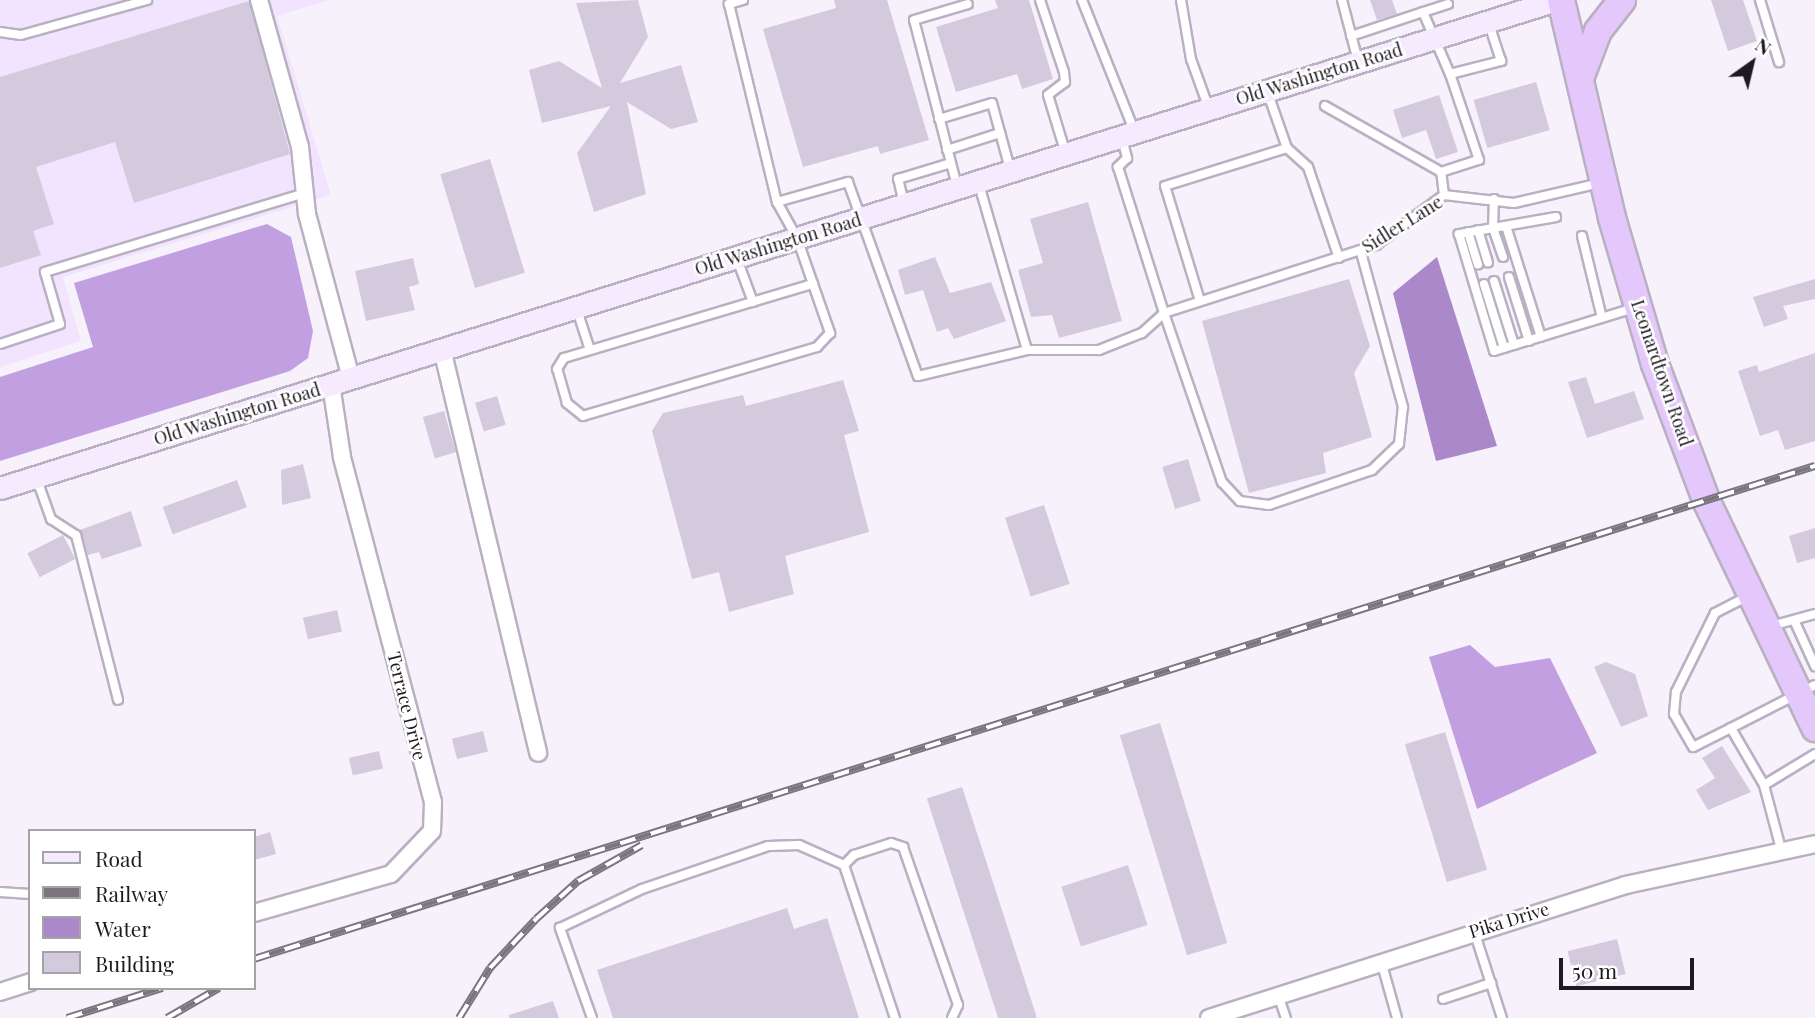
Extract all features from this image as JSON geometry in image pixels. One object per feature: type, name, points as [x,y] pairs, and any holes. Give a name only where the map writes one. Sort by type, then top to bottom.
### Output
[{"type":"highway","name":"Leonardtown Road","points":[[1559,0],[1581,76],[1603,182],[1638,307],[1706,500],[1765,628],[1806,688],[1815,728]]},
{"type":"highway","points":[[1581,76],[1598,32],[1622,0]]},
{"type":"main road","name":"Old Washington Road","points":[[0,488],[1435,38],[1498,13],[1559,0]]},
{"type":"street","name":"Terrace Drive","points":[[256,912],[391,874],[432,831],[433,802],[342,457],[341,381],[305,193],[300,147],[259,0]]},
{"type":"street","points":[[442,349],[538,753]]},
{"type":"street","name":"Pika Drive","points":[[1209,1018],[1474,931],[1626,885],[1781,849],[1815,844]]},
{"type":"street","points":[[0,992],[28,983]]},
{"type":"lane","points":[[0,32],[21,35],[148,0]]},
{"type":"lane","points":[[743,0],[729,4],[777,202],[797,238],[813,284],[830,333],[817,347],[583,416],[567,403],[557,369],[564,358],[813,284]]},
{"type":"lane","points":[[1040,0],[1064,72],[1065,82],[1048,95],[1065,154]]},
{"type":"lane","points":[[1082,0],[1128,134],[1127,158],[1118,167],[1164,313],[1222,482],[1240,501],[1269,505],[1372,470],[1399,444],[1403,407],[1361,252]]},
{"type":"lane","points":[[1181,0],[1191,60],[1209,109]]},
{"type":"lane","points":[[1342,0],[1358,62]]},
{"type":"lane","points":[[1760,0],[1779,62]]},
{"type":"lane","points":[[968,4],[914,20],[951,163],[967,185],[1027,350]]},
{"type":"lane","points":[[1351,36],[1448,4]]},
{"type":"lane","points":[[1325,106],[1441,172],[1479,160],[1450,74],[1423,12]]},
{"type":"lane","points":[[1450,74],[1500,61],[1498,13]]},
{"type":"lane","points":[[1267,91],[1287,148],[1308,167],[1339,258]]},
{"type":"lane","points":[[939,119],[992,103],[1010,171]]},
{"type":"lane","points":[[947,150],[1000,133]]},
{"type":"lane","points":[[1200,301],[1165,186],[1287,148]]},
{"type":"lane","points":[[904,205],[898,179],[951,163]]},
{"type":"lane","points":[[1441,172],[1444,195]]},
{"type":"lane","points":[[777,202],[848,182],[859,219],[918,376],[1027,350],[1099,350],[1142,333],[1164,313]]},
{"type":"lane","name":"Sidler Lane","points":[[1164,313],[1361,252],[1444,195],[1514,203],[1603,182]]},
{"type":"lane","points":[[0,344],[60,324],[45,272],[305,193]]},
{"type":"lane","points":[[1494,199],[1493,228],[1503,257]]},
{"type":"lane","points":[[1556,217],[1459,234],[1494,351],[1638,307]]},
{"type":"lane","points":[[1506,226],[1541,337]]},
{"type":"lane","points":[[1468,232],[1483,263],[1478,230]]},
{"type":"lane","points":[[1582,236],[1602,318]]},
{"type":"lane","points":[[737,257],[753,302]]},
{"type":"lane","points":[[1509,277],[1529,341]]},
{"type":"lane","points":[[1504,348],[1489,283],[1514,345]]},
{"type":"lane","points":[[576,307],[590,350]]},
{"type":"lane","points":[[36,477],[51,519],[76,535],[118,701]]},
{"type":"lane","points":[[1750,596],[1715,613],[1676,692],[1674,714],[1693,747],[1806,688]]},
{"type":"lane","points":[[1765,628],[1815,614]]},
{"type":"lane","points":[[1794,620],[1815,666]]},
{"type":"lane","points":[[1731,728],[1764,785],[1781,849]]},
{"type":"lane","points":[[1764,785],[1815,754]]},
{"type":"lane","points":[[844,865],[854,855],[891,843],[903,847],[958,1005],[951,1018]]},
{"type":"lane","points":[[592,1018],[560,928],[642,889],[768,846],[799,845],[844,865],[895,1018]]},
{"type":"lane","points":[[0,892],[28,894]]},
{"type":"lane","points":[[1474,931],[1502,1018]]},
{"type":"lane","points":[[1381,961],[1396,1018]]},
{"type":"lane","points":[[1443,999],[1491,983]]},
{"type":"lane","points":[[1278,995],[1286,1018]]},
{"type":"shaded area","points":[[0,0],[330,0],[277,16],[331,195],[63,277],[81,341],[0,367]]},
{"type":"shaded area","points":[[267,224],[291,237],[313,331],[308,358],[290,371],[0,461],[0,377],[93,347],[74,283]]},
{"type":"shaded area","points":[[1470,645],[1495,667],[1550,658],[1597,753],[1477,809],[1429,657]]},
{"type":"water","points":[[1437,257],[1497,446],[1436,461],[1393,293]]},
{"type":"building","points":[[638,0],[648,37],[620,83],[681,65],[698,122],[671,129],[627,102],[646,194],[594,212],[577,153],[611,106],[542,123],[529,70],[559,61],[602,88],[576,3]]},
{"type":"building","points":[[834,0],[887,0],[929,140],[880,154],[878,146],[803,167],[763,29],[836,8]]},
{"type":"building","points":[[995,0],[1029,0],[1053,79],[1022,89],[1017,74],[956,92],[936,27],[998,8]]},
{"type":"building","points":[[1370,0],[1392,0],[1397,14],[1377,20]]},
{"type":"building","points":[[1711,0],[1743,0],[1757,41],[1728,51]]},
{"type":"building","points":[[249,1],[290,154],[134,203],[115,142],[36,167],[54,224],[33,231],[41,255],[0,268],[0,77]]},
{"type":"building","points":[[1536,82],[1550,130],[1487,148],[1474,100]]},
{"type":"building","points":[[1439,95],[1458,152],[1436,159],[1426,130],[1402,138],[1393,110]]},
{"type":"building","points":[[490,159],[525,273],[475,288],[440,174]]},
{"type":"building","points":[[1088,202],[1122,321],[1059,338],[1052,315],[1031,317],[1018,270],[1043,263],[1030,219]]},
{"type":"building","points":[[935,257],[950,293],[991,282],[1006,321],[954,339],[948,328],[937,332],[923,290],[905,295],[898,270]]},
{"type":"building","points":[[413,258],[419,284],[409,287],[415,310],[366,321],[355,271]]},
{"type":"building","points":[[1349,279],[1370,346],[1354,373],[1372,437],[1323,453],[1326,473],[1249,493],[1202,321]]},
{"type":"building","points":[[1815,279],[1815,299],[1783,306],[1788,319],[1764,327],[1753,297]]},
{"type":"building","points":[[1815,353],[1815,441],[1785,450],[1778,430],[1760,436],[1738,371],[1757,365],[1759,372]]},
{"type":"building","points":[[1586,377],[1595,404],[1634,391],[1644,419],[1587,438],[1568,382]]},
{"type":"building","points":[[843,380],[859,431],[844,435],[869,532],[785,556],[794,594],[729,612],[719,572],[692,579],[652,431],[663,413],[743,395],[746,406]]},
{"type":"building","points":[[497,396],[506,425],[484,431],[475,403]]},
{"type":"building","points":[[444,411],[456,452],[435,458],[423,417]]},
{"type":"building","points":[[1188,459],[1201,501],[1175,509],[1162,467]]},
{"type":"building","points":[[303,464],[311,498],[282,505],[281,470]]},
{"type":"building","points":[[237,480],[247,507],[173,534],[163,507]]},
{"type":"building","points":[[1044,505],[1070,584],[1031,597],[1005,518]]},
{"type":"building","points":[[131,511],[142,546],[102,559],[99,552],[88,555],[80,530]]},
{"type":"building","points":[[1815,528],[1815,558],[1797,563],[1789,536]]},
{"type":"building","points":[[63,535],[75,559],[40,577],[27,553]]},
{"type":"building","points":[[337,610],[342,631],[308,639],[303,618]]},
{"type":"building","points":[[1606,662],[1635,674],[1648,716],[1621,727],[1594,667]]},
{"type":"building","points":[[1160,723],[1227,943],[1187,955],[1120,735]]},
{"type":"building","points":[[483,731],[488,751],[457,759],[452,739]]},
{"type":"building","points":[[1445,732],[1487,870],[1447,882],[1405,744]]},
{"type":"building","points":[[1722,746],[1751,792],[1708,810],[1696,790],[1715,778],[1702,758]]},
{"type":"building","points":[[379,751],[383,769],[353,776],[349,758]]},
{"type":"building","points":[[962,787],[1037,1017],[998,1018],[927,798]]},
{"type":"building","points":[[270,832],[276,854],[256,859],[256,836]]},
{"type":"building","points":[[1128,865],[1147,925],[1081,947],[1061,887]]},
{"type":"building","points":[[787,908],[794,929],[827,918],[859,1018],[613,1018],[597,970]]},
{"type":"building","points":[[1617,939],[1626,974],[1576,986],[1568,951]]},
{"type":"building","points":[[553,1001],[559,1018],[509,1018],[509,1015]]},
{"type":"railway","points":[[256,958],[1815,466]]},
{"type":"railway","points":[[459,1018],[490,968],[536,919],[578,881],[642,845]]},
{"type":"railway","points":[[67,1018],[156,990]]},
{"type":"railway","points":[[167,1018],[216,990]]}]
